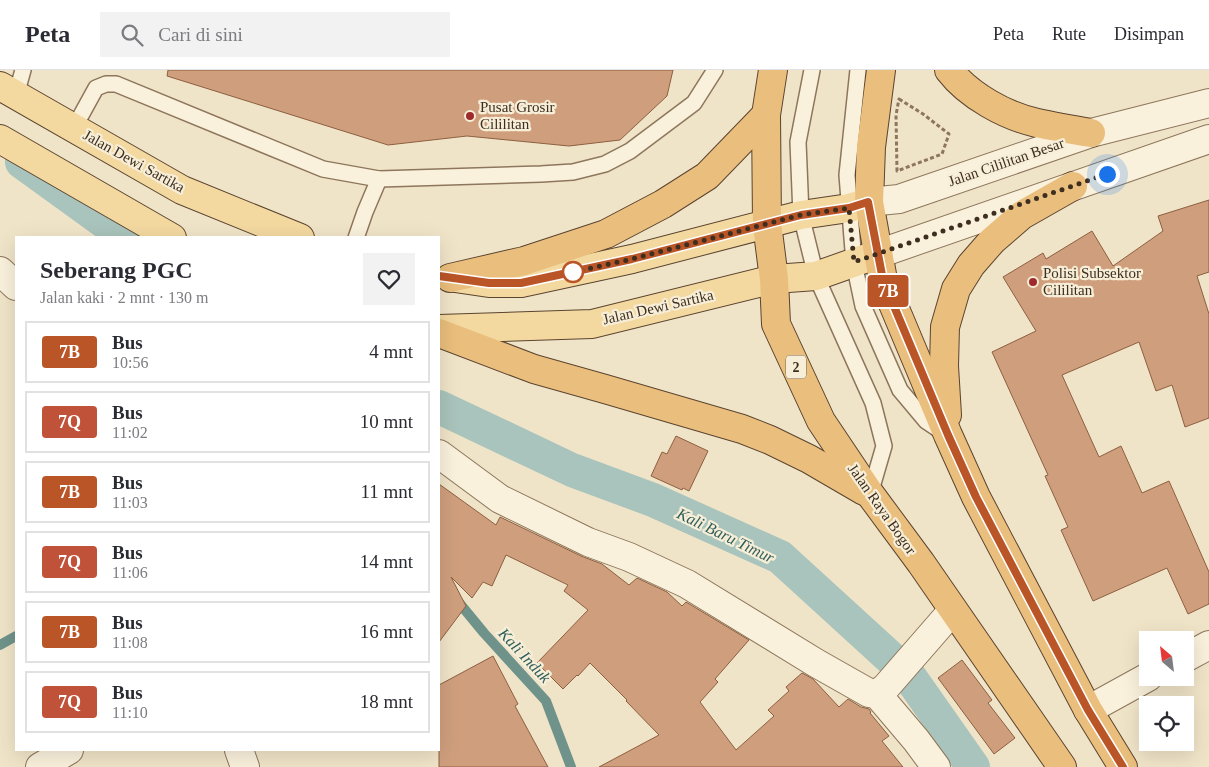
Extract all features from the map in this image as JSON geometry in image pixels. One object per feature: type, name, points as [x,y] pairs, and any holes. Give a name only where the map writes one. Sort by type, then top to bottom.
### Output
[{"type":"highway","name":"2","points":[[767,224],[766,115],[773,70]]},
{"type":"highway","points":[[881,70],[871,147],[859,205],[866,258],[883,280],[976,497],[1088,710],[1123,767]]},
{"type":"highway","points":[[949,70],[968,90],[988,103],[1015,116],[1036,123],[1091,134]]},
{"type":"highway","points":[[444,277],[524,260],[614,230],[662,204],[707,176],[766,115]]},
{"type":"highway","points":[[948,435],[944,366],[945,327],[956,289],[971,265],[992,241],[1022,215],[1073,186]]},
{"type":"highway","name":"Jalan Raya Bogor","points":[[767,224],[774,279],[776,324],[821,421],[870,494],[921,563],[1062,767]]},
{"type":"highway","points":[[440,333],[534,369],[742,429],[809,459],[870,494]]},
{"type":"main road","name":"Jalan Dewi Sartika","points":[[13,84],[74,128],[182,190],[295,236]]},
{"type":"main road","points":[[0,139],[169,236]]},
{"type":"main road","name":"Jalan Cililitan Besar","points":[[801,215],[859,205]]},
{"type":"main road","points":[[444,277],[489,283],[521,283],[632,259],[801,215]]},
{"type":"main road","points":[[816,276],[866,258]]},
{"type":"main road","name":"Jalan Dewi Sartika","points":[[440,329],[592,324],[774,279],[816,276]]},
{"type":"street","name":"Jalan Cililitan Besar","points":[[859,205],[899,199],[1091,134],[1209,103]]},
{"type":"street","points":[[866,258],[1209,139]]},
{"type":"street","points":[[0,271],[15,285]]},
{"type":"street","points":[[440,455],[500,499],[588,542],[629,557],[687,584],[869,693],[881,691],[953,610]]},
{"type":"street","points":[[1194,653],[1209,645]]},
{"type":"street","points":[[1088,710],[1139,682]]},
{"type":"street","points":[[881,691],[936,767]]},
{"type":"street","points":[[40,767],[67,751]]},
{"type":"street","points":[[239,751],[245,767]]},
{"type":"lane","points":[[74,128],[96,88],[106,84],[116,84],[323,169],[379,179],[573,172],[605,164],[630,150],[694,103],[715,70]]},
{"type":"lane","points":[[812,70],[798,142],[801,215],[816,276],[873,403],[884,446],[870,494]]},
{"type":"lane","points":[[858,70],[847,175],[859,205]]},
{"type":"lane","points":[[357,236],[379,179]]},
{"type":"path","points":[[899,99],[923,114],[949,134],[942,154],[897,172],[896,115],[899,99]]},
{"type":"building","name":"Pusat Grosir Cililitan","points":[[168,70],[673,70],[667,96],[620,140],[569,146],[467,136],[388,145],[167,76]]},
{"type":"building","points":[[1209,200],[1209,272],[1197,276],[1209,314],[1209,418],[1185,427],[1172,385],[1156,391],[1139,342],[1062,375],[1099,457],[1121,446],[1142,493],[1169,481],[1209,572],[1209,604],[1188,614],[1167,568],[1093,601],[1061,530],[1068,527],[1045,476],[1048,475],[992,352],[1036,331],[1003,277],[1043,253],[1046,259],[1092,231],[1113,266],[1163,231],[1158,216]]},
{"type":"building","points":[[676,436],[708,451],[689,491],[683,488],[682,490],[651,476],[662,452],[667,454]]},
{"type":"building","points":[[440,485],[496,525],[500,517],[581,556],[602,564],[629,585],[637,578],[667,592],[682,606],[686,602],[749,640],[715,679],[718,682],[700,702],[736,750],[774,716],[768,710],[789,691],[786,687],[802,673],[813,679],[839,707],[848,699],[861,707],[869,709],[870,713],[889,736],[882,741],[903,767],[599,767],[659,735],[590,663],[563,689],[537,663],[588,610],[564,591],[568,585],[506,555],[492,586],[483,582],[472,598],[451,577],[466,606],[440,641]]},
{"type":"building","points":[[493,656],[518,704],[515,706],[548,767],[439,767],[440,684]]},
{"type":"building","points":[[962,660],[992,700],[988,703],[1015,738],[994,754],[938,678]]},
{"type":"waterway","name":"Kali Baru Timur","points":[[22,162],[124,236]]},
{"type":"waterway","name":"Kali Baru Timur","points":[[440,407],[572,470],[653,500],[780,557],[907,673],[973,767]]},
{"type":"waterway","name":"Kali Induk","points":[[456,599],[546,701],[571,767]]},
{"type":"waterway","name":"Kali Induk","points":[[0,645],[15,637]]},
{"type":"bus line","name":"7B","points":[[440,276],[489,283],[521,283],[632,259],[801,215],[849,208],[868,202],[883,280],[948,435],[976,497],[1088,710],[1123,767]]},
{"type":"place","name":"Pusat Grosir Cililitan","points":[[470,116]]},
{"type":"place","name":"Polisi Subsektor Cililitan","points":[[1033,282]]},
{"type":"route","points":[[573,272],[632,259],[801,215],[849,208],[854,262],[1107,174]]}]
